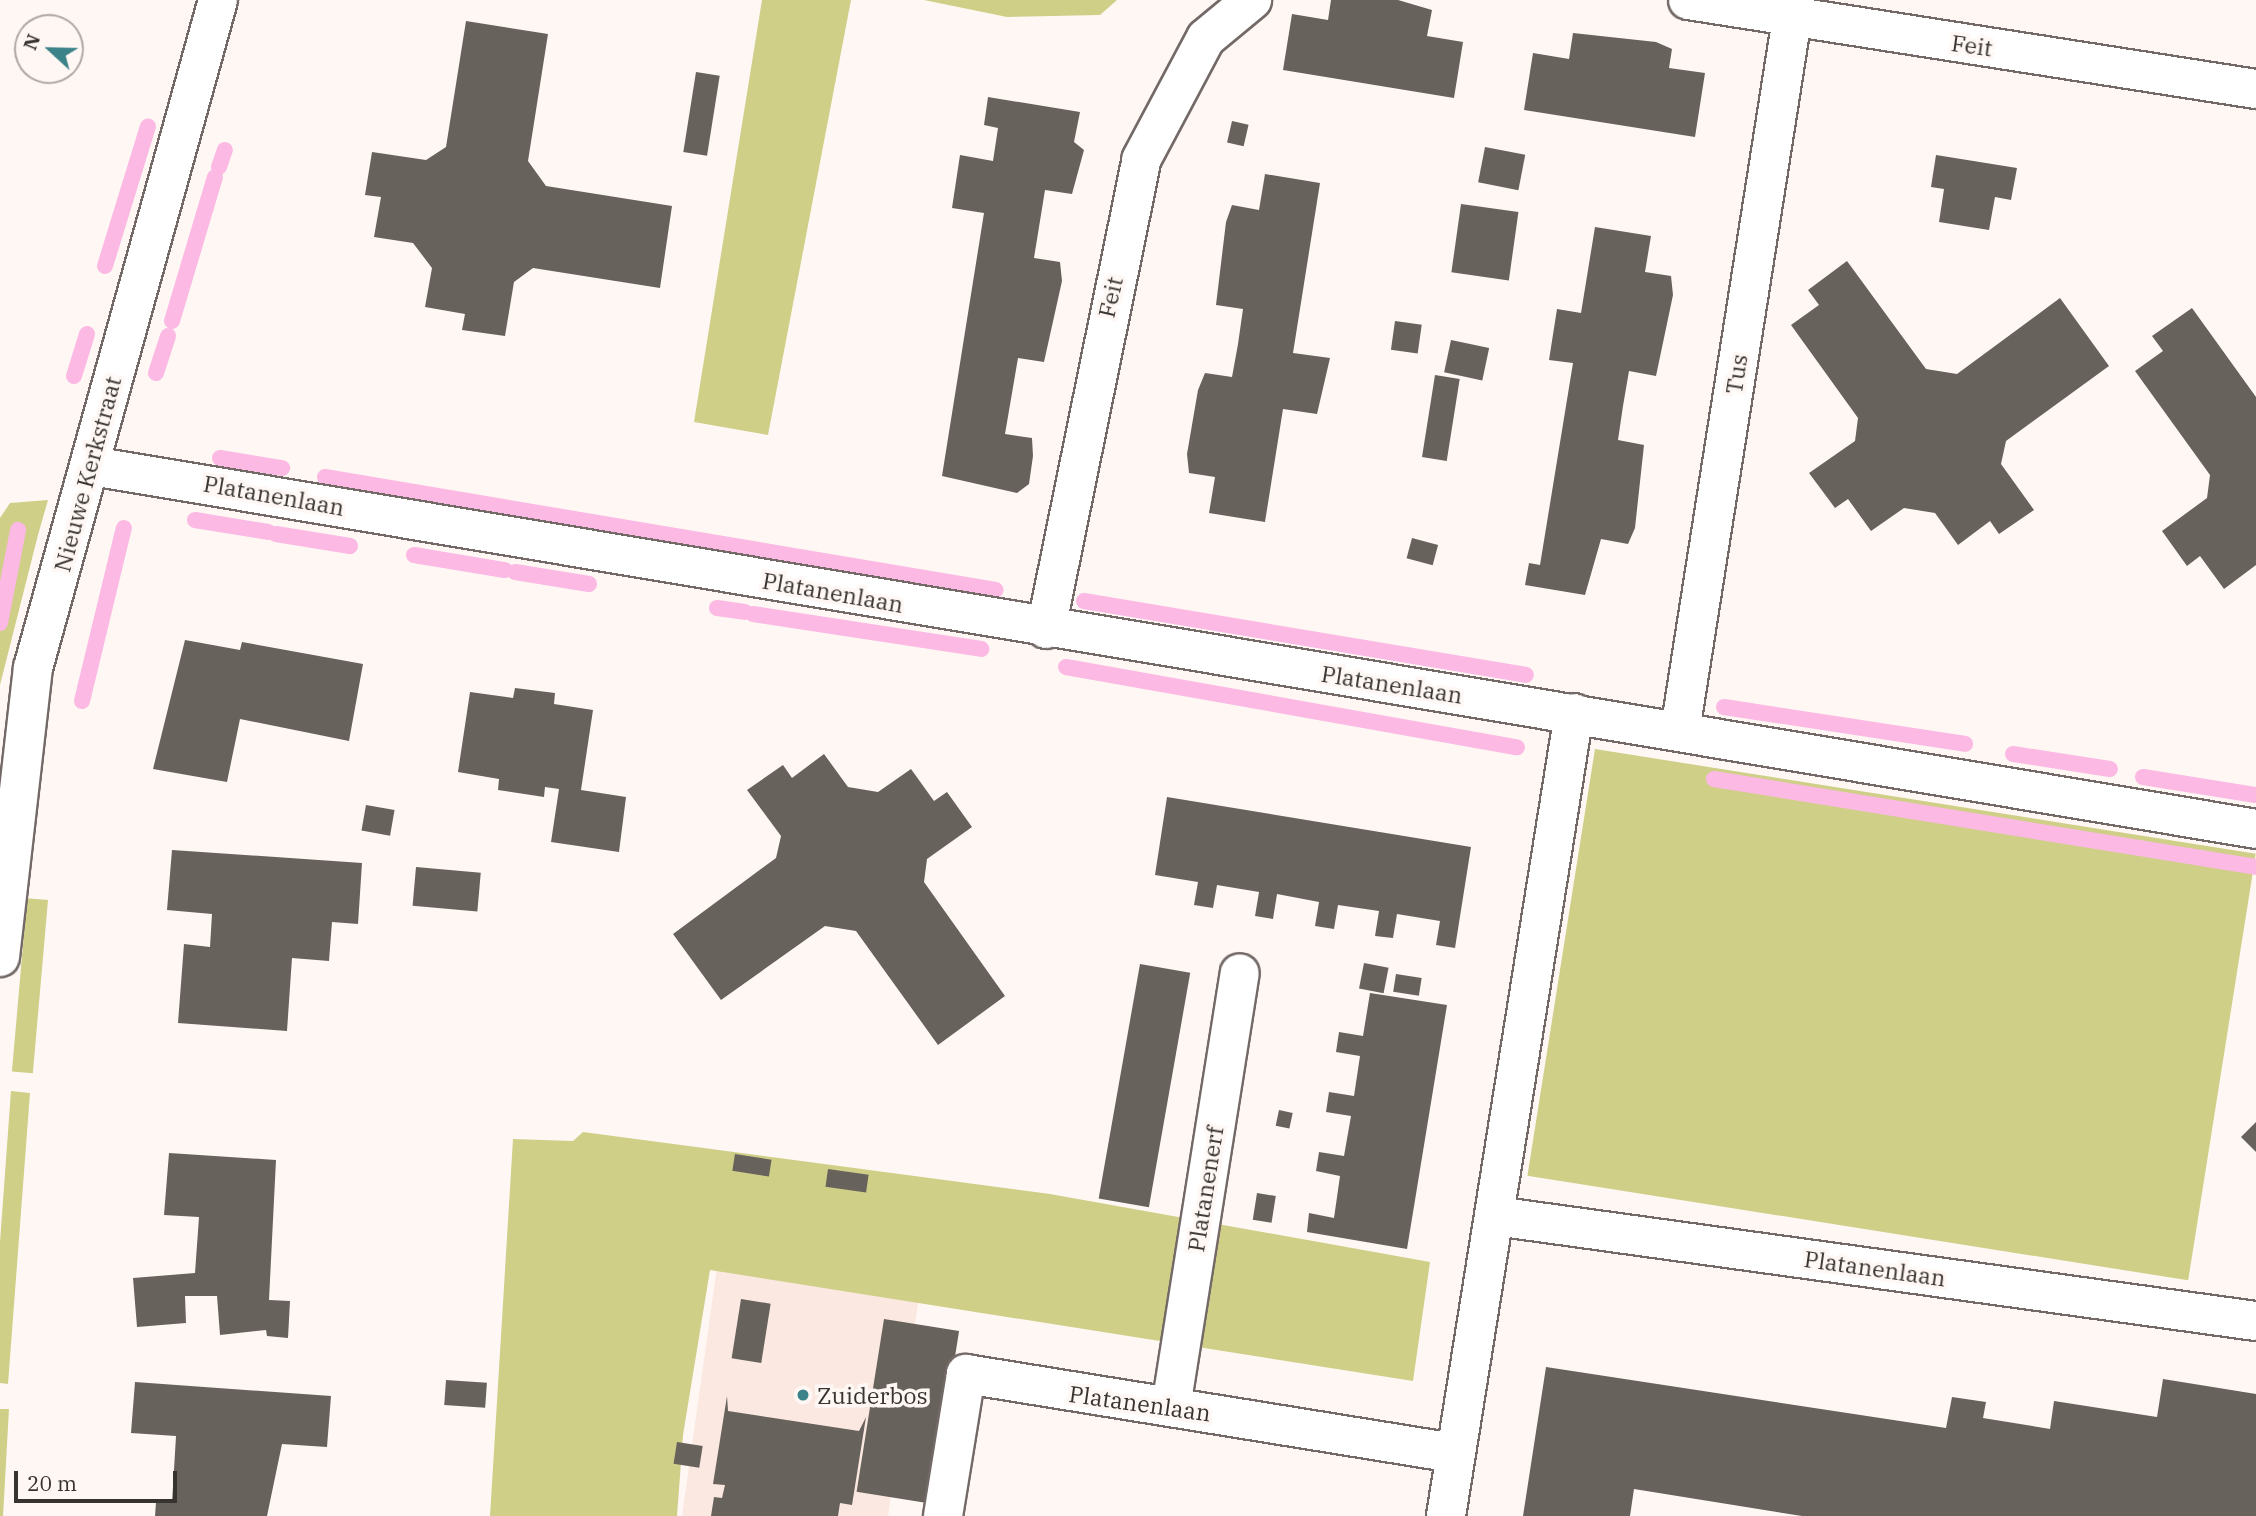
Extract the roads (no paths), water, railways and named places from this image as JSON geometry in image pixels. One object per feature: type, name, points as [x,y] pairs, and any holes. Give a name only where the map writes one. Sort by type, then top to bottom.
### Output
[{"type":"street","name":"Nieuwe Kerkstraat","points":[[0,957],[33,668],[92,466],[218,0]]},
{"type":"street","name":"Feit","points":[[1045,629],[1141,160],[1206,38],[1252,0]]},
{"type":"street","name":"Feit","points":[[1688,0],[2256,89]]},
{"type":"street","name":"Tus","points":[[1680,731],[1792,18]]},
{"type":"street","name":"Platanenlaan","points":[[92,466],[1045,629],[1574,713],[2256,829]]},
{"type":"street","points":[[1446,1516],[1574,713]]},
{"type":"street","name":"Platanenerf","points":[[1171,1407],[1240,972]]},
{"type":"street","name":"Platanenlaan","points":[[1495,1216],[2256,1321]]},
{"type":"street","name":"Platanenlaan","points":[[943,1516],[966,1374],[1456,1453]]},
{"type":"waterway","points":[[105,266],[148,126]]},
{"type":"waterway","points":[[219,167],[225,150]]},
{"type":"waterway","points":[[172,321],[215,177]]},
{"type":"waterway","points":[[74,376],[87,334]]},
{"type":"waterway","points":[[156,373],[168,336]]},
{"type":"waterway","points":[[220,458],[282,468]]},
{"type":"waterway","points":[[325,477],[996,590]]},
{"type":"waterway","points":[[195,520],[268,532]]},
{"type":"waterway","points":[[82,701],[124,528]]},
{"type":"waterway","points":[[0,623],[18,530]]},
{"type":"waterway","points":[[276,534],[350,546]]},
{"type":"waterway","points":[[414,555],[505,570]]},
{"type":"waterway","points":[[515,572],[589,584]]},
{"type":"waterway","points":[[1084,601],[1526,675]]},
{"type":"waterway","points":[[717,608],[745,612]]},
{"type":"waterway","points":[[753,614],[981,649]]},
{"type":"waterway","points":[[1066,667],[1517,747]]},
{"type":"waterway","points":[[1724,707],[1965,744]]},
{"type":"waterway","points":[[2013,754],[2110,769]]},
{"type":"waterway","points":[[2143,777],[2256,795]]},
{"type":"waterway","points":[[1714,779],[2256,867]]},
{"type":"place","name":"Zuiderbos","points":[[803,1395]]}]
